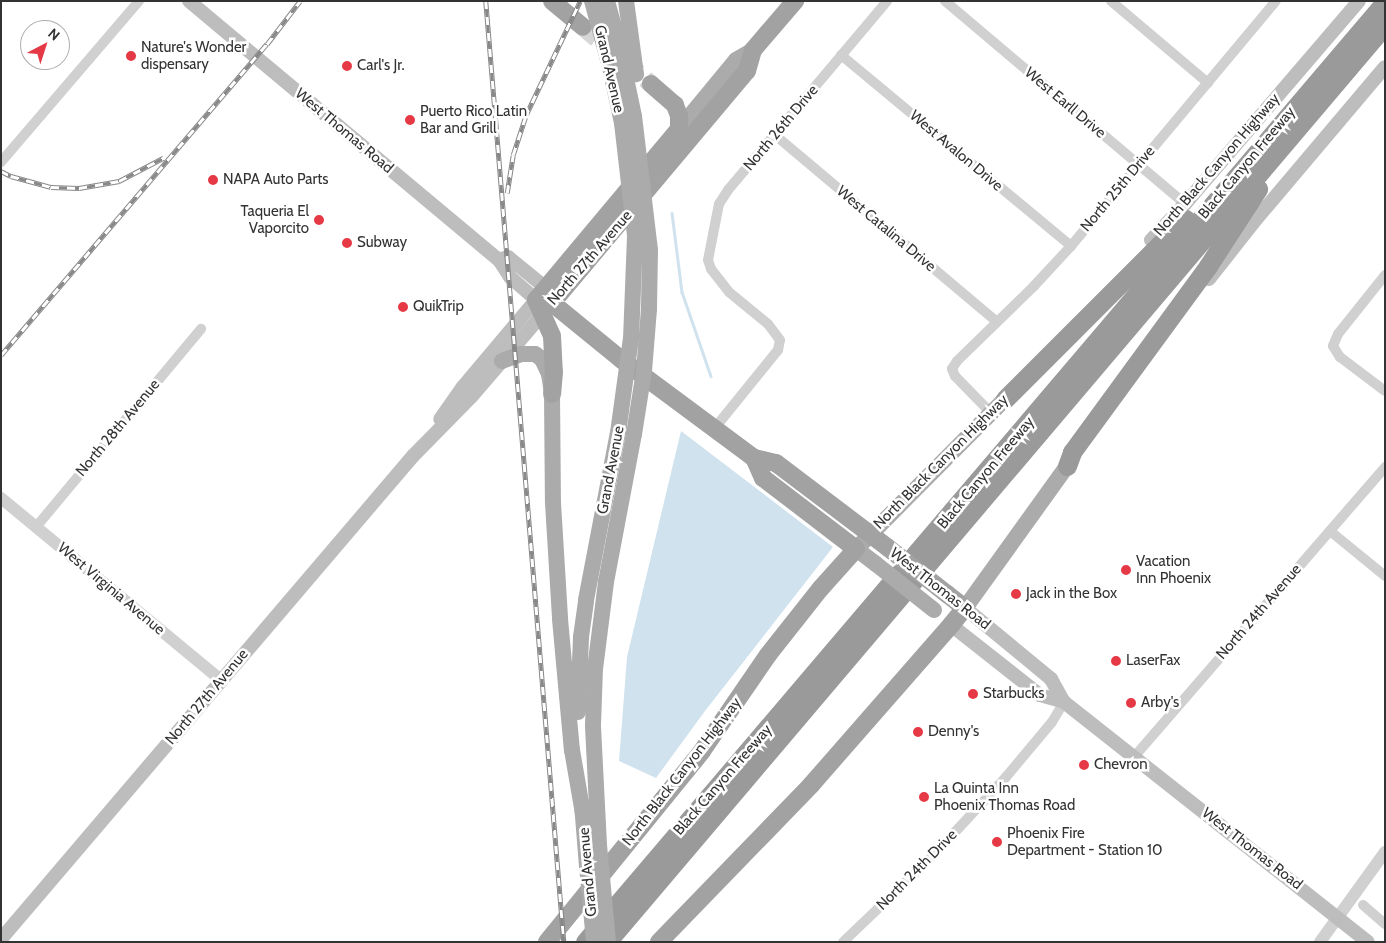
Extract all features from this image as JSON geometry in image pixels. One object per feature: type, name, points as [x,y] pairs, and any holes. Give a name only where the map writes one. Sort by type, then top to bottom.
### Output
[{"type":"highway","points":[[552,1],[583,27]]},
{"type":"highway","name":"North 27th Avenue","points":[[544,301],[686,146],[747,71],[754,50],[795,1]]},
{"type":"highway","name":"Black Canyon Freeway","points":[[585,942],[1385,2]]},
{"type":"highway","points":[[607,942],[1385,25]]},
{"type":"highway","name":"Black Canyon Freeway","points":[[619,942],[1385,39]]},
{"type":"highway","points":[[651,84],[675,105],[679,116],[679,129]]},
{"type":"highway","points":[[686,146],[688,136],[709,105],[710,91]]},
{"type":"highway","name":"North 27th Avenue","points":[[544,301],[679,129]]},
{"type":"highway","points":[[998,406],[1147,259],[1216,185],[1254,156]]},
{"type":"highway","points":[[1067,466],[1072,452],[1208,266],[1258,189]]},
{"type":"highway","points":[[544,301],[552,336],[554,372],[552,394]]},
{"type":"highway","name":"West Thomas Road","points":[[544,301],[754,458],[776,463],[965,608]]},
{"type":"highway","name":"West Thomas Road","points":[[754,458],[763,478],[856,549]]},
{"type":"highway","name":"North Black Canyon Highway","points":[[547,942],[702,751],[768,655],[821,588],[856,549]]},
{"type":"highway","points":[[659,942],[811,785],[965,608]]},
{"type":"main road","name":"West Thomas Road","points":[[189,1],[499,260],[508,257],[544,301]]},
{"type":"main road","name":"Grand Avenue","points":[[592,1],[610,67],[622,123],[635,236],[632,338],[626,434],[595,669],[593,725],[599,845],[607,942]]},
{"type":"main road","name":"Grand Avenue","points":[[594,942],[583,814],[578,718],[581,637],[644,362],[650,250],[634,116],[619,44],[607,1]]},
{"type":"main road","points":[[626,1],[652,198],[650,250]]},
{"type":"main road","name":"North Black Canyon Highway","points":[[856,549],[998,406],[1049,348],[1185,204],[1360,1]]},
{"type":"main road","name":"North 27th Avenue","points":[[679,129],[736,60],[754,50]]},
{"type":"main road","points":[[965,608],[1067,466],[1083,452],[1236,244],[1385,67]]},
{"type":"main road","name":"North 27th Avenue","points":[[1,939],[413,456],[472,396],[502,361],[544,301]]},
{"type":"main road","name":"North 27th Avenue","points":[[413,456],[462,388],[544,301]]},
{"type":"main road","points":[[502,361],[526,353],[538,356],[547,368],[552,394],[553,503],[560,611],[572,750],[583,814]]},
{"type":"main road","name":"West Thomas Road","points":[[856,549],[1040,695],[1064,702],[1338,916],[1368,942]]},
{"type":"main road","name":"West Thomas Road","points":[[965,608],[1052,678],[1064,702]]},
{"type":"street","points":[[1,162],[139,1]]},
{"type":"street","name":"North 26th Drive","points":[[714,429],[778,350],[780,340],[768,324],[729,292],[711,269],[708,260],[719,204],[728,190],[887,1]]},
{"type":"street","name":"West Earll Drive","points":[[945,1],[1185,204]]},
{"type":"street","points":[[1111,1],[1208,83]]},
{"type":"street","name":"North 25th Drive","points":[[998,406],[956,376],[952,369],[957,361],[1070,246],[1275,2]]},
{"type":"street","name":"West Avalon Drive","points":[[841,55],[1070,246]]},
{"type":"street","name":"West Catalina Drive","points":[[774,135],[997,322]]},
{"type":"street","points":[[1384,390],[1340,357],[1333,346],[1338,334],[1385,275]]},
{"type":"street","name":"North 28th Avenue","points":[[36,527],[201,329]]},
{"type":"street","name":"North 24th Avenue","points":[[1134,757],[1385,467]]},
{"type":"street","name":"West Virginia Avenue","points":[[1,498],[220,680]]},
{"type":"street","points":[[1330,531],[1385,576]]},
{"type":"street","name":"North 24th Drive","points":[[843,942],[930,859],[976,810],[1052,722],[1064,702]]},
{"type":"street","points":[[1320,942],[1385,852]]},
{"type":"street","points":[[1363,905],[1385,924]]},
{"type":"water","points":[[681,431],[833,547],[705,711],[656,778],[619,761],[627,657]]},
{"type":"waterway","points":[[672,213],[682,292],[711,376]]},
{"type":"tunnel","points":[[583,27],[651,84]]},
{"type":"railway","points":[[1,355],[267,44],[300,1]]},
{"type":"railway","points":[[486,1],[564,942]]},
{"type":"railway","points":[[507,193],[513,155],[525,117],[580,1]]},
{"type":"railway","points":[[1,171],[11,176],[51,187],[79,188],[119,181],[163,158]]},
{"type":"place","name":"Nature's Wonder dispensary","points":[[131,56]]},
{"type":"place","name":"Carl's Jr.","points":[[347,66]]},
{"type":"place","name":"Puerto Rico Latin Bar and Grill","points":[[410,120]]},
{"type":"place","name":"NAPA Auto Parts","points":[[213,180]]},
{"type":"place","name":"Taqueria El Vaporcito","points":[[319,220]]},
{"type":"place","name":"Subway","points":[[347,243]]},
{"type":"place","name":"QuikTrip","points":[[403,307]]},
{"type":"place","name":"Vacation Inn Phoenix","points":[[1126,570]]},
{"type":"place","name":"Jack in the Box","points":[[1016,594]]},
{"type":"place","name":"LaserFax","points":[[1116,661]]},
{"type":"place","name":"Starbucks","points":[[973,694]]},
{"type":"place","name":"Arby's","points":[[1131,703]]},
{"type":"place","name":"Denny's","points":[[918,732]]},
{"type":"place","name":"Chevron","points":[[1084,765]]},
{"type":"place","name":"La Quinta Inn Phoenix Thomas Road","points":[[924,797]]},
{"type":"place","name":"Phoenix Fire Department - Station 10","points":[[997,842]]}]
